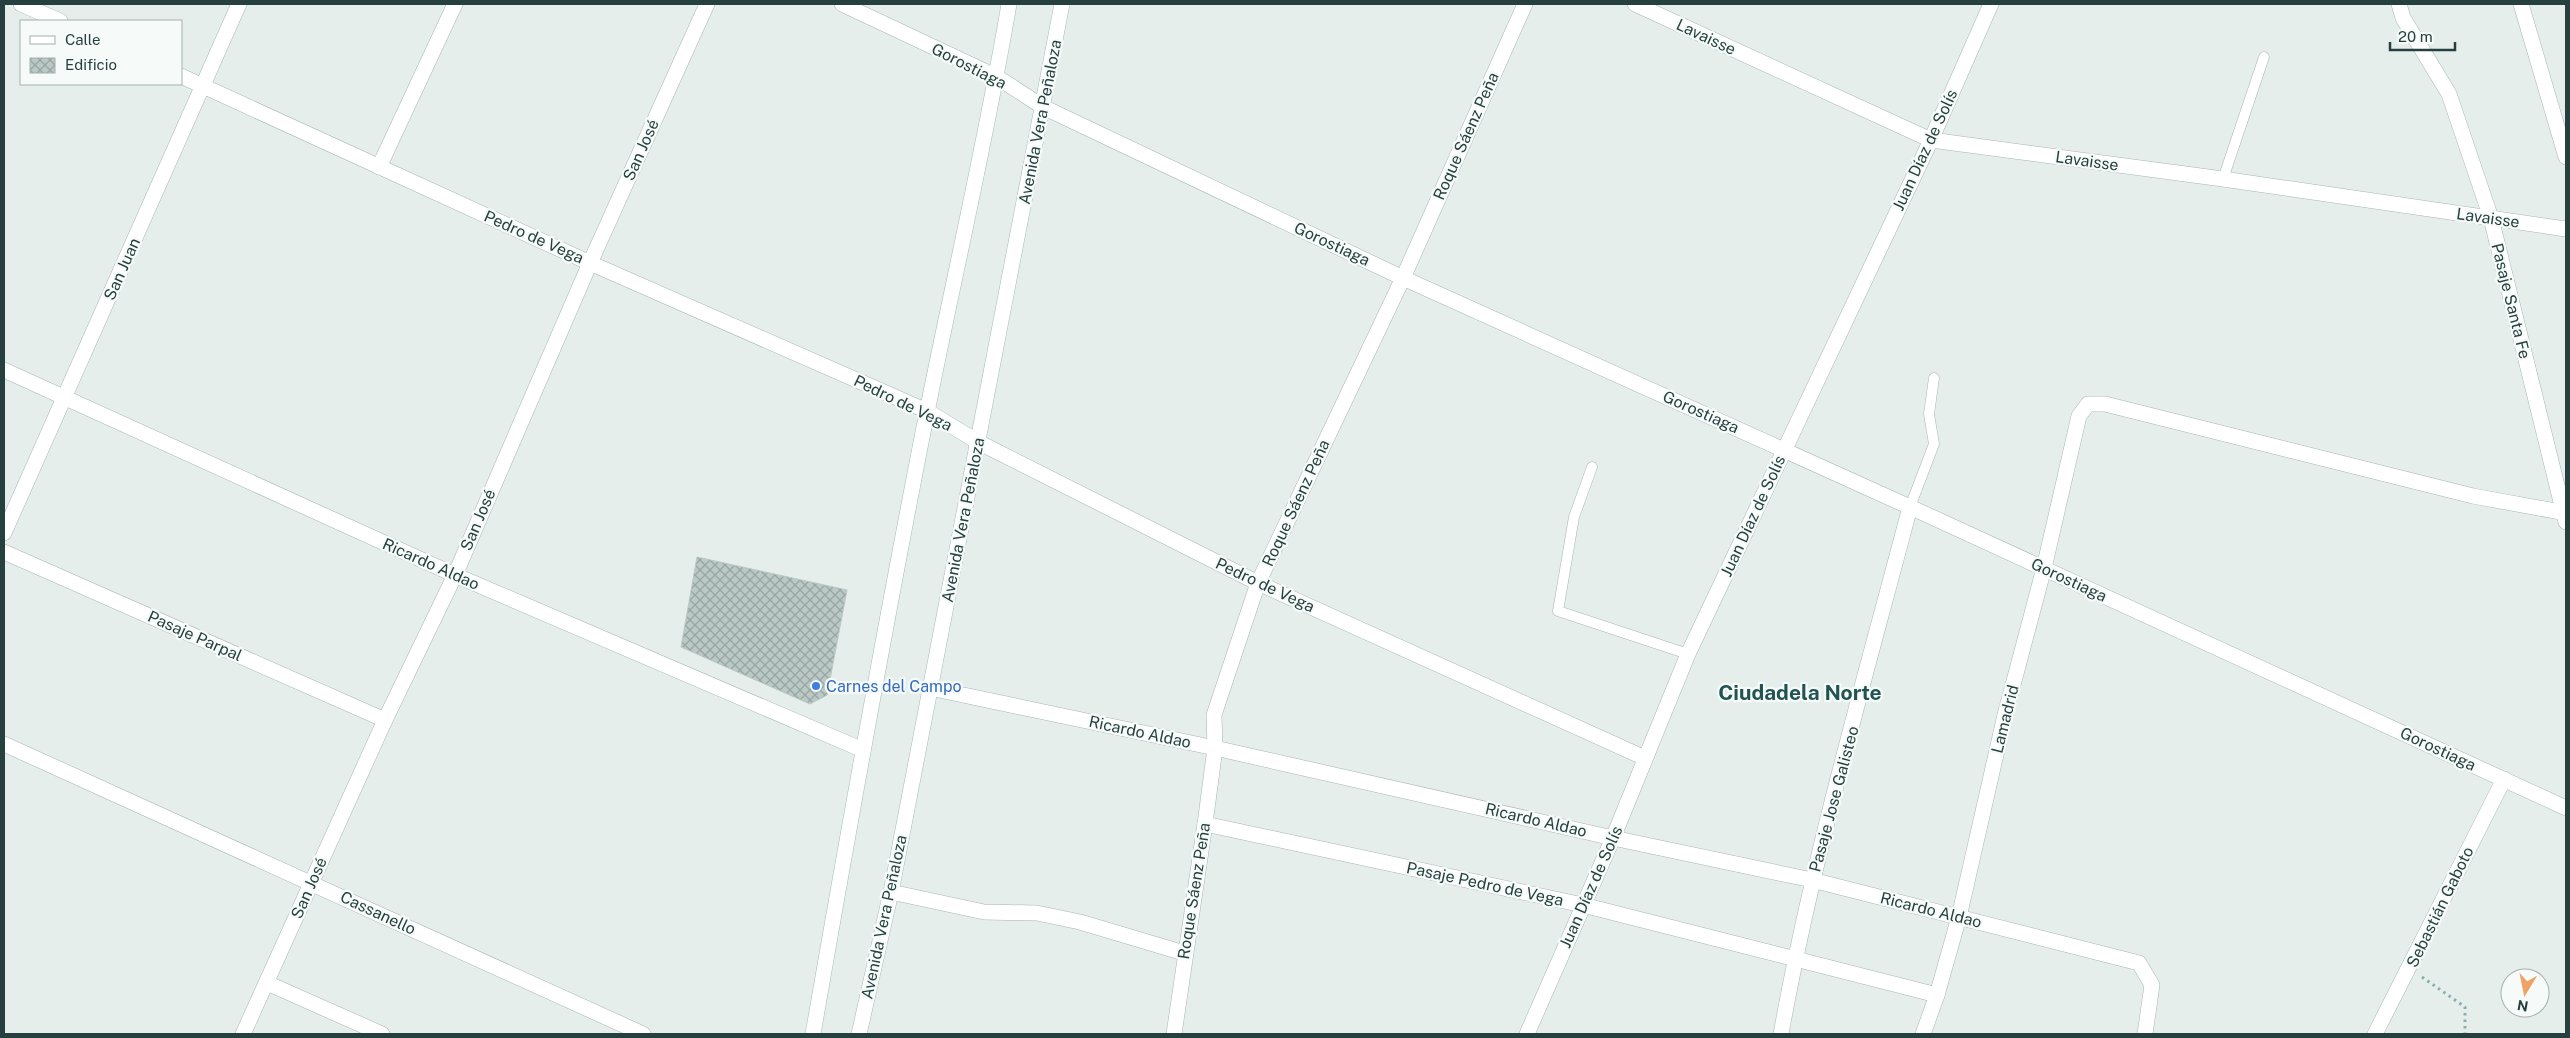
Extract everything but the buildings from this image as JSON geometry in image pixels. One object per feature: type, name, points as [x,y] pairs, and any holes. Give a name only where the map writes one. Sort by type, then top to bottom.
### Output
[{"type":"street","points":[[22,4],[58,20]]},
{"type":"street","name":"San Juan","points":[[4,534],[239,4]]},
{"type":"street","points":[[379,168],[455,4]]},
{"type":"street","name":"San José","points":[[243,1034],[385,720],[454,575],[590,263],[707,4]]},
{"type":"street","name":"Gorostiaga","points":[[842,4],[996,77],[1043,107],[1403,278],[2044,568],[2566,808]]},
{"type":"street","points":[[813,1034],[862,750],[927,411],[996,77],[1009,4]]},
{"type":"street","name":"Avenida Vera Peñaloza","points":[[859,1034],[890,892],[1062,4]]},
{"type":"street","name":"Roque Sáenz Peña","points":[[1174,1034],[1184,952],[1205,824],[1214,748],[1214,715],[1258,583],[1403,278],[1525,4]]},
{"type":"street","name":"Lavaisse","points":[[1635,4],[1931,140],[2224,179],[2566,229]]},
{"type":"street","name":"Juan Díaz de Solís","points":[[1527,1034],[1614,838],[1688,654],[1931,140],[1991,4]]},
{"type":"street","name":"Pasaje Santa Fe","points":[[2399,4],[2403,18],[2449,94],[2490,218],[2565,517]]},
{"type":"street","points":[[2521,4],[2566,157]]},
{"type":"street","name":"Pedro de Vega","points":[[182,76],[590,263],[927,411],[978,442],[1258,583],[1645,758]]},
{"type":"street","name":"Ricardo Aldao","points":[[4,370],[454,575],[862,750]]},
{"type":"street","name":"Lamadrid","points":[[1922,1034],[1937,995],[1959,917],[2005,715],[2044,568],[2079,416],[2088,404],[2104,404],[2473,496],[2565,517]]},
{"type":"street","name":"Pasaje Jose Galisteo","points":[[1781,1034],[1794,958],[1812,880],[1910,507]]},
{"type":"street","name":"Pasaje Parpal","points":[[4,552],[385,720]]},
{"type":"street","name":"Ricardo Aldao","points":[[930,688],[1214,748],[1614,838],[1812,880],[2139,962],[2152,985],[2145,1034]]},
{"type":"street","name":"Cassanello","points":[[4,744],[643,1034]]},
{"type":"street","name":"Sebastián Gaboto","points":[[2375,1034],[2410,969],[2504,779]]},
{"type":"street","name":"Pasaje Pedro de Vega","points":[[1205,824],[1583,905],[1937,995]]},
{"type":"street","points":[[890,892],[984,912],[1037,913],[1080,922],[1184,952]]},
{"type":"street","points":[[267,983],[382,1034]]},
{"type":"lane","points":[[2224,179],[2264,57]]},
{"type":"lane","points":[[1910,507],[1934,444],[1929,414],[1934,378]]},
{"type":"lane","points":[[1592,466],[1574,517],[1558,611],[1688,654]]},
{"type":"path","points":[[2410,969],[2465,1007],[2465,1034]]},
{"type":"place","name":"Carnes del Campo","points":[[816,686]]},
{"type":"district","name":"Ciudadela Norte","points":[[1800,692]]}]
